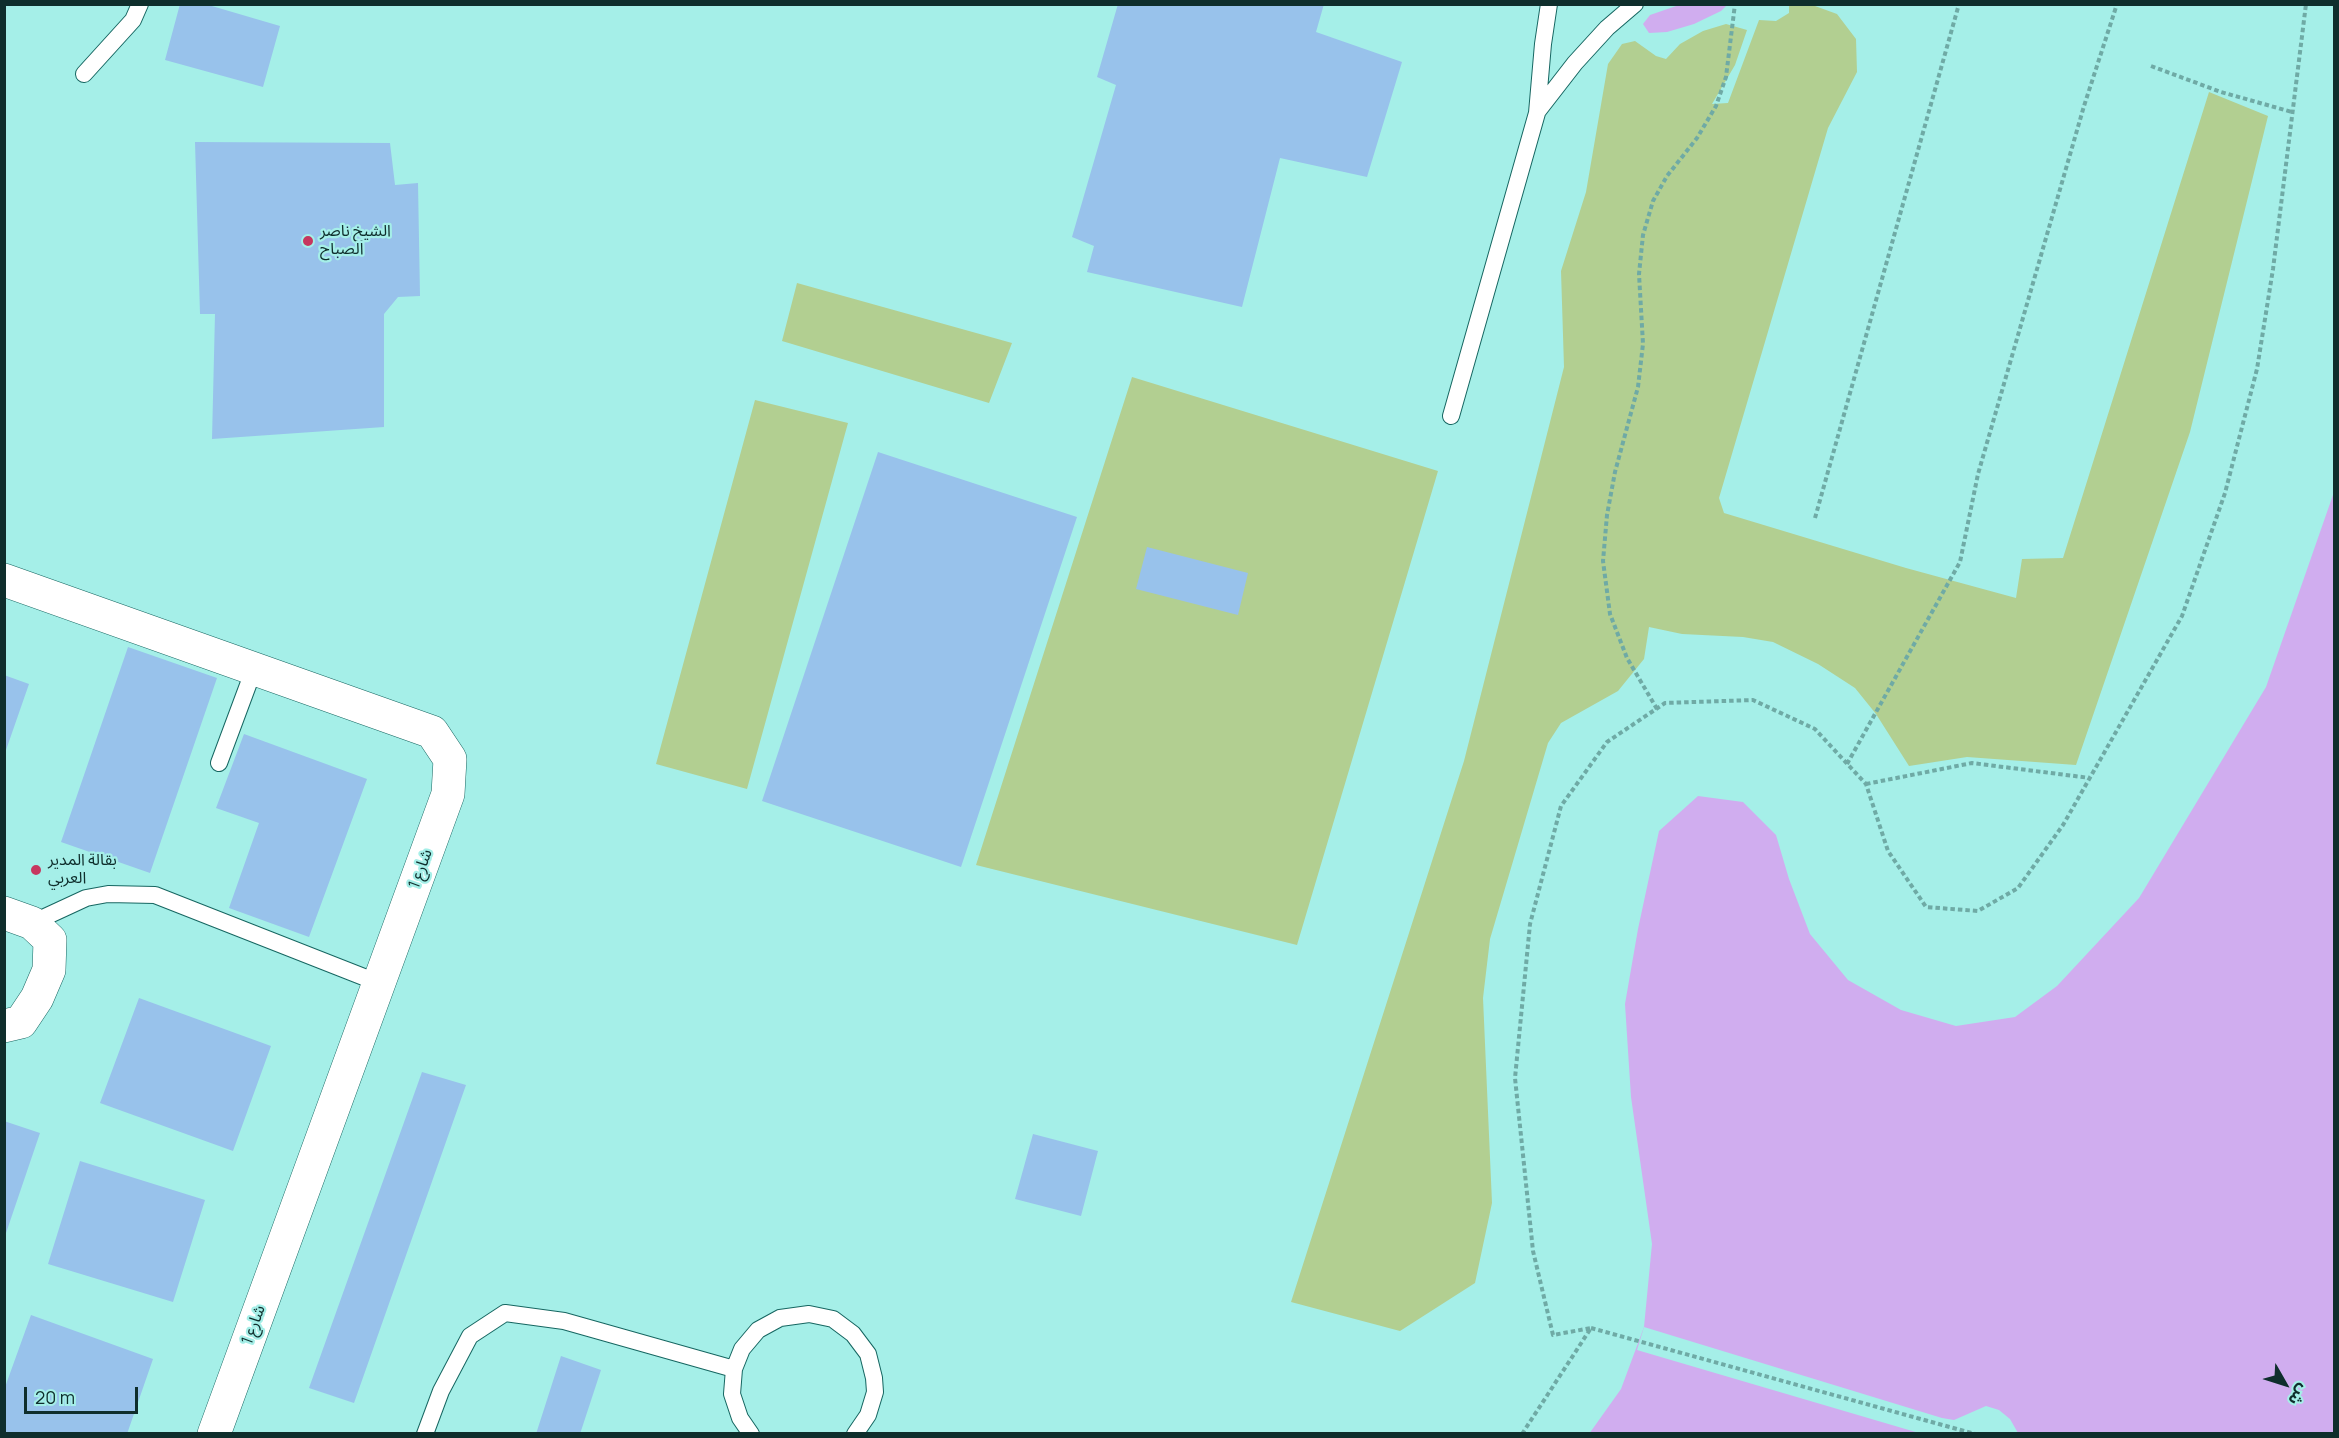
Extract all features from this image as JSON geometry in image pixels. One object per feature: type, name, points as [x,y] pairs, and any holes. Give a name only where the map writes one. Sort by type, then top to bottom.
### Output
[{"type":"street","name":"شارع 1","points":[[4,580],[432,732],[450,759],[448,794],[214,1434]]},
{"type":"street","points":[[4,1026],[21,1022],[37,998],[49,970],[50,940],[18,918]]},
{"type":"lane","points":[[84,74],[133,20],[140,4]]},
{"type":"lane","points":[[1451,416],[1537,113],[1549,4]]},
{"type":"lane","points":[[1537,113],[1575,63],[1608,28],[1635,4]]},
{"type":"lane","points":[[219,763],[254,669]]},
{"type":"lane","points":[[18,918],[97,896],[130,893],[155,895],[379,983]]},
{"type":"lane","points":[[425,1434],[441,1391],[470,1336],[504,1313],[564,1321],[734,1369]]},
{"type":"lane","points":[[752,1434],[740,1418],[732,1394],[734,1369],[742,1349],[758,1330],[780,1318],[809,1314],[833,1319],[853,1334],[868,1354],[875,1392],[868,1415],[855,1434]]},
{"type":"path","points":[[1657,709],[1627,658],[1610,614],[1603,561],[1606,515],[1638,387],[1643,344],[1639,274],[1643,235],[1653,201],[1667,176],[1697,138],[1716,106],[1726,77],[1735,4]]},
{"type":"path","points":[[1815,519],[1959,4]]},
{"type":"path","points":[[1847,764],[1960,562],[1978,474],[2084,106],[2117,4]]},
{"type":"path","points":[[1975,1434],[1591,1328],[1553,1335],[1533,1251],[1515,1078],[1530,924],[1561,806],[1607,742],[1665,704],[1753,700],[1815,729],[1866,784],[1888,851],[1926,907],[1978,911],[2018,888],[2063,825],[2182,616],[2225,494],[2257,369],[2273,269],[2306,4]]},
{"type":"path","points":[[2151,66],[2221,92],[2292,112]]},
{"type":"path","points":[[1866,784],[1972,763],[2090,778]]},
{"type":"path","points":[[1522,1434],[1591,1328]]},
{"type":"green space","points":[[1789,5],[1815,6],[1837,14],[1856,39],[1857,72],[1828,128],[1719,498],[1724,513],[1906,568],[2016,598],[2022,559],[2063,558],[2209,92],[2268,116],[2190,432],[2076,765],[1967,757],[1909,766],[1876,714],[1855,688],[1818,664],[1773,642],[1743,637],[1682,634],[1649,627],[1644,659],[1618,691],[1561,723],[1548,743],[1490,939],[1483,998],[1492,1203],[1475,1283],[1400,1331],[1291,1302],[1464,761],[1564,367],[1561,271],[1586,192],[1608,64],[1622,44],[1635,41],[1656,56],[1666,59],[1680,44],[1703,31],[1726,24],[1747,30],[1735,65],[1712,104],[1728,103],[1759,20],[1776,21],[1789,13]]},
{"type":"green space","points":[[797,283],[1012,343],[989,403],[782,341]]},
{"type":"green space","points":[[1132,377],[1438,471],[1297,945],[976,865]]},
{"type":"green space","points":[[755,400],[848,423],[747,789],[656,764]]},
{"type":"shaded area","points":[[1682,4],[1727,5],[1721,11],[1694,24],[1667,32],[1649,33],[1643,24],[1650,15]]},
{"type":"shaded area","points":[[2334,492],[2334,1433],[1589,1434],[1621,1389],[1644,1327],[1652,1244],[1631,1097],[1625,1004],[1659,831],[1698,796],[1743,802],[1776,835],[1789,879],[1810,934],[1848,980],[1901,1010],[1956,1026],[2015,1017],[2057,986],[2139,898],[2266,687]]},
{"type":"pier","points":[[1644,1327],[1942,1418],[1954,1420],[1986,1406],[1999,1410],[2010,1419],[2018,1433],[1919,1433],[1637,1350]]},
{"type":"building","points":[[180,4],[205,4],[280,26],[263,87],[165,60]]},
{"type":"building","points":[[1118,4],[1324,4],[1316,32],[1402,62],[1367,177],[1280,158],[1242,307],[1087,272],[1094,246],[1072,237],[1116,85],[1097,77]]},
{"type":"building","name":"الشيخ ناصر الصباح","points":[[195,142],[390,143],[395,185],[418,183],[420,296],[398,297],[384,314],[384,427],[212,439],[215,314],[200,314]]},
{"type":"building","points":[[878,452],[1077,517],[961,867],[762,801]]},
{"type":"building","points":[[1147,547],[1248,573],[1238,615],[1136,589]]},
{"type":"building","points":[[128,647],[217,678],[150,873],[61,842]]},
{"type":"building","points":[[4,675],[29,684],[5,753],[4,753]]},
{"type":"building","points":[[244,734],[367,779],[309,937],[229,908],[259,823],[216,808]]},
{"type":"building","points":[[139,998],[271,1046],[233,1151],[100,1103]]},
{"type":"building","points":[[422,1072],[466,1085],[354,1403],[309,1388]]},
{"type":"building","points":[[4,1121],[40,1133],[5,1236],[4,1236]]},
{"type":"building","points":[[1033,1134],[1098,1151],[1081,1216],[1015,1199]]},
{"type":"building","points":[[80,1161],[205,1200],[173,1302],[48,1264]]},
{"type":"building","points":[[31,1315],[153,1359],[127,1434],[12,1434],[4,1431],[4,1390]]},
{"type":"building","points":[[561,1356],[601,1370],[580,1434],[536,1434]]},
{"type":"place","name":"الشيخ ناصر الصباح","points":[[308,241]]},
{"type":"place","name":"بقالة المدير العربي","points":[[36,870]]}]
